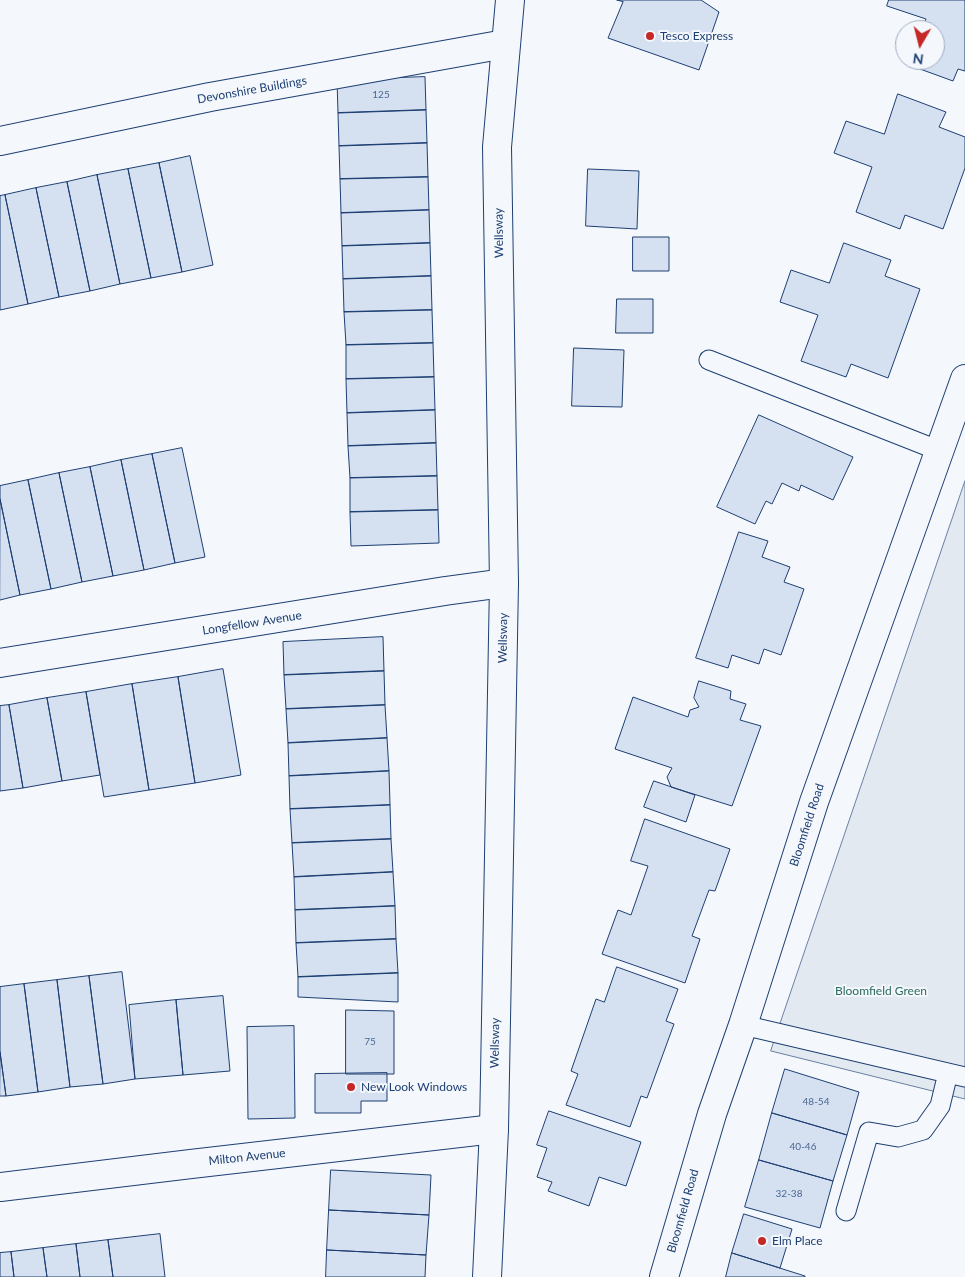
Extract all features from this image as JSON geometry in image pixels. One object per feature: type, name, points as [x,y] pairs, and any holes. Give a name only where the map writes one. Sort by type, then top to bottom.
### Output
[{"type":"street","name":"Wellsway","points":[[486,1277],[494,1130],[504,583],[498,147],[510,0]]},
{"type":"street","name":"Devonshire Buildings","points":[[0,141],[210,97],[505,44]]},
{"type":"street","name":"Bloomfield Road","points":[[664,1277],[712,1114],[743,1025],[814,802],[965,378]]},
{"type":"street","name":"Longfellow Avenue","points":[[0,663],[436,592],[504,583]]},
{"type":"street","name":"Milton Avenue","points":[[0,1187],[494,1130]]},
{"type":"lane","points":[[709,360],[940,451]]},
{"type":"lane","points":[[743,1025],[956,1075],[940,1106],[923,1130],[898,1138],[869,1132],[846,1211]]},
{"type":"green space","name":"Bloomfield Green","points":[[965,481],[965,1099],[771,1051]]},
{"type":"building","points":[[617,0],[701,0],[719,12],[699,70],[608,38],[623,2]]},
{"type":"building","points":[[889,0],[965,0],[965,71],[958,69],[953,81],[923,70],[945,70],[945,20],[926,20],[887,6]]},
{"type":"building","points":[[425,77],[426,110],[338,113],[337,80]]},
{"type":"building","points":[[898,94],[946,112],[939,127],[965,137],[965,168],[943,229],[905,215],[900,229],[856,212],[872,167],[834,153],[846,121],[884,134]]},
{"type":"building","points":[[426,110],[427,143],[339,146],[338,113]]},
{"type":"building","points":[[427,143],[428,177],[340,179],[339,146]]},
{"type":"building","points":[[190,156],[213,265],[182,272],[159,163]]},
{"type":"building","points":[[159,163],[182,272],[151,278],[128,169]]},
{"type":"building","points":[[128,169],[151,278],[120,284],[97,175]]},
{"type":"building","points":[[588,169],[639,171],[637,229],[586,226]]},
{"type":"building","points":[[97,175],[120,284],[90,291],[67,182]]},
{"type":"building","points":[[428,177],[429,210],[341,213],[340,179]]},
{"type":"building","points":[[67,182],[90,291],[59,297],[36,188]]},
{"type":"building","points":[[36,188],[59,297],[28,304],[5,195]]},
{"type":"building","points":[[5,195],[28,304],[0,310],[0,196]]},
{"type":"building","points":[[429,210],[430,243],[342,246],[341,213]]},
{"type":"building","points":[[633,237],[669,237],[669,271],[633,271]]},
{"type":"building","points":[[430,243],[431,276],[343,279],[342,246]]},
{"type":"building","points":[[844,243],[891,260],[885,276],[920,289],[888,378],[851,364],[846,377],[801,361],[818,315],[780,302],[791,270],[829,283]]},
{"type":"building","points":[[431,276],[432,310],[344,312],[343,279]]},
{"type":"building","points":[[617,299],[653,299],[653,333],[616,333]]},
{"type":"building","points":[[432,310],[433,343],[346,345],[344,312]]},
{"type":"building","points":[[433,343],[434,377],[346,379],[346,345]]},
{"type":"building","points":[[574,348],[624,350],[622,407],[572,406]]},
{"type":"building","points":[[434,377],[435,410],[347,413],[346,379]]},
{"type":"building","points":[[435,410],[436,443],[348,446],[347,413]]},
{"type":"building","points":[[759,415],[853,457],[833,500],[801,485],[799,491],[782,483],[772,504],[766,501],[755,524],[717,507]]},
{"type":"building","points":[[436,443],[437,476],[350,478],[348,446]]},
{"type":"building","points":[[182,448],[205,557],[175,563],[152,454]]},
{"type":"building","points":[[152,454],[175,563],[144,570],[121,460]]},
{"type":"building","points":[[121,460],[144,570],[113,576],[90,467]]},
{"type":"building","points":[[90,467],[113,576],[82,582],[59,473]]},
{"type":"building","points":[[59,473],[82,582],[51,589],[28,480]]},
{"type":"building","points":[[437,476],[438,510],[350,512],[350,478]]},
{"type":"building","points":[[28,480],[51,589],[20,595],[0,499],[0,486]]},
{"type":"building","points":[[0,499],[20,595],[0,600]]},
{"type":"building","points":[[438,510],[439,543],[351,546],[350,512]]},
{"type":"building","points":[[739,532],[768,541],[762,557],[790,567],[784,582],[804,589],[781,655],[764,649],[759,664],[732,655],[728,668],[696,658]]},
{"type":"building","points":[[383,637],[384,671],[284,675],[283,642]]},
{"type":"building","points":[[223,669],[241,775],[195,783],[178,677]]},
{"type":"building","points":[[384,671],[385,705],[286,709],[284,675]]},
{"type":"building","points":[[178,677],[195,783],[149,790],[132,684]]},
{"type":"building","points":[[699,681],[731,691],[730,699],[746,704],[740,720],[761,726],[732,806],[671,787],[667,777],[672,768],[615,749],[633,697],[688,717],[690,710],[699,707],[694,698]]},
{"type":"building","points":[[132,684],[149,790],[104,797],[86,692]]},
{"type":"building","points":[[86,692],[100,775],[62,781],[47,698]]},
{"type":"building","points":[[47,698],[62,781],[23,788],[9,705]]},
{"type":"building","points":[[9,705],[23,788],[0,791],[0,706]]},
{"type":"building","points":[[385,705],[387,738],[288,743],[286,709]]},
{"type":"building","points":[[387,738],[389,771],[289,776],[288,743]]},
{"type":"building","points":[[389,771],[390,805],[290,809],[289,776]]},
{"type":"building","points":[[654,781],[695,795],[686,822],[644,807]]},
{"type":"building","points":[[390,805],[391,839],[292,843],[290,809]]},
{"type":"building","points":[[645,819],[730,849],[715,891],[709,890],[692,936],[700,939],[685,983],[602,954],[618,910],[631,915],[648,866],[631,861]]},
{"type":"building","points":[[391,839],[393,872],[294,877],[292,843]]},
{"type":"building","points":[[393,872],[395,906],[295,910],[294,877]]},
{"type":"building","points":[[395,906],[396,939],[296,943],[295,910]]},
{"type":"building","points":[[396,939],[398,973],[298,977],[296,943]]},
{"type":"building","points":[[617,967],[678,989],[666,1021],[674,1024],[647,1098],[641,1096],[630,1127],[566,1105],[578,1074],[571,1071],[596,999],[604,1002]]},
{"type":"building","points":[[122,972],[135,1079],[103,1084],[89,976]]},
{"type":"building","points":[[398,973],[398,1002],[298,997],[298,977]]},
{"type":"building","points":[[89,976],[103,1084],[70,1087],[57,980]]},
{"type":"building","points":[[57,980],[70,1087],[38,1092],[24,984]]},
{"type":"building","points":[[24,984],[38,1092],[6,1096],[0,1052],[0,987]]},
{"type":"building","points":[[223,996],[230,1071],[183,1075],[176,1000]]},
{"type":"building","points":[[176,1000],[183,1075],[135,1079],[129,1005]]},
{"type":"building","points":[[346,1010],[394,1011],[394,1074],[346,1074]]},
{"type":"building","points":[[294,1026],[295,1118],[248,1119],[247,1027]]},
{"type":"building","points":[[0,1052],[6,1096],[0,1096]]},
{"type":"building","points":[[785,1069],[859,1092],[847,1135],[772,1113]]},
{"type":"building","name":"New Look Windows","points":[[387,1073],[387,1101],[361,1101],[361,1113],[315,1113],[315,1074]]},
{"type":"building","points":[[549,1111],[641,1142],[626,1186],[599,1177],[589,1206],[548,1191],[552,1182],[537,1177],[547,1148],[537,1145]]},
{"type":"building","points":[[772,1113],[847,1135],[833,1181],[759,1160]]},
{"type":"building","points":[[759,1160],[833,1181],[820,1228],[745,1207]]},
{"type":"building","points":[[331,1170],[431,1175],[429,1215],[329,1210]]},
{"type":"building","points":[[329,1210],[429,1215],[426,1255],[327,1250]]},
{"type":"building","name":"Elm Place","points":[[744,1214],[792,1229],[780,1268],[732,1253]]},
{"type":"building","points":[[160,1234],[165,1277],[113,1277],[108,1240]]},
{"type":"building","points":[[108,1240],[113,1277],[80,1277],[76,1244]]},
{"type":"building","points":[[76,1244],[80,1277],[47,1277],[43,1248]]},
{"type":"building","points":[[43,1248],[47,1277],[14,1277],[11,1252]]},
{"type":"building","points":[[327,1250],[426,1255],[425,1277],[326,1277]]},
{"type":"building","points":[[11,1252],[14,1277],[0,1277],[0,1253]]},
{"type":"building","points":[[732,1253],[805,1276],[805,1277],[726,1277]]},
{"type":"place","name":"Tesco Express","points":[[650,36]]},
{"type":"place","name":"New Look Windows","points":[[351,1087]]},
{"type":"place","name":"Elm Place","points":[[762,1241]]}]
